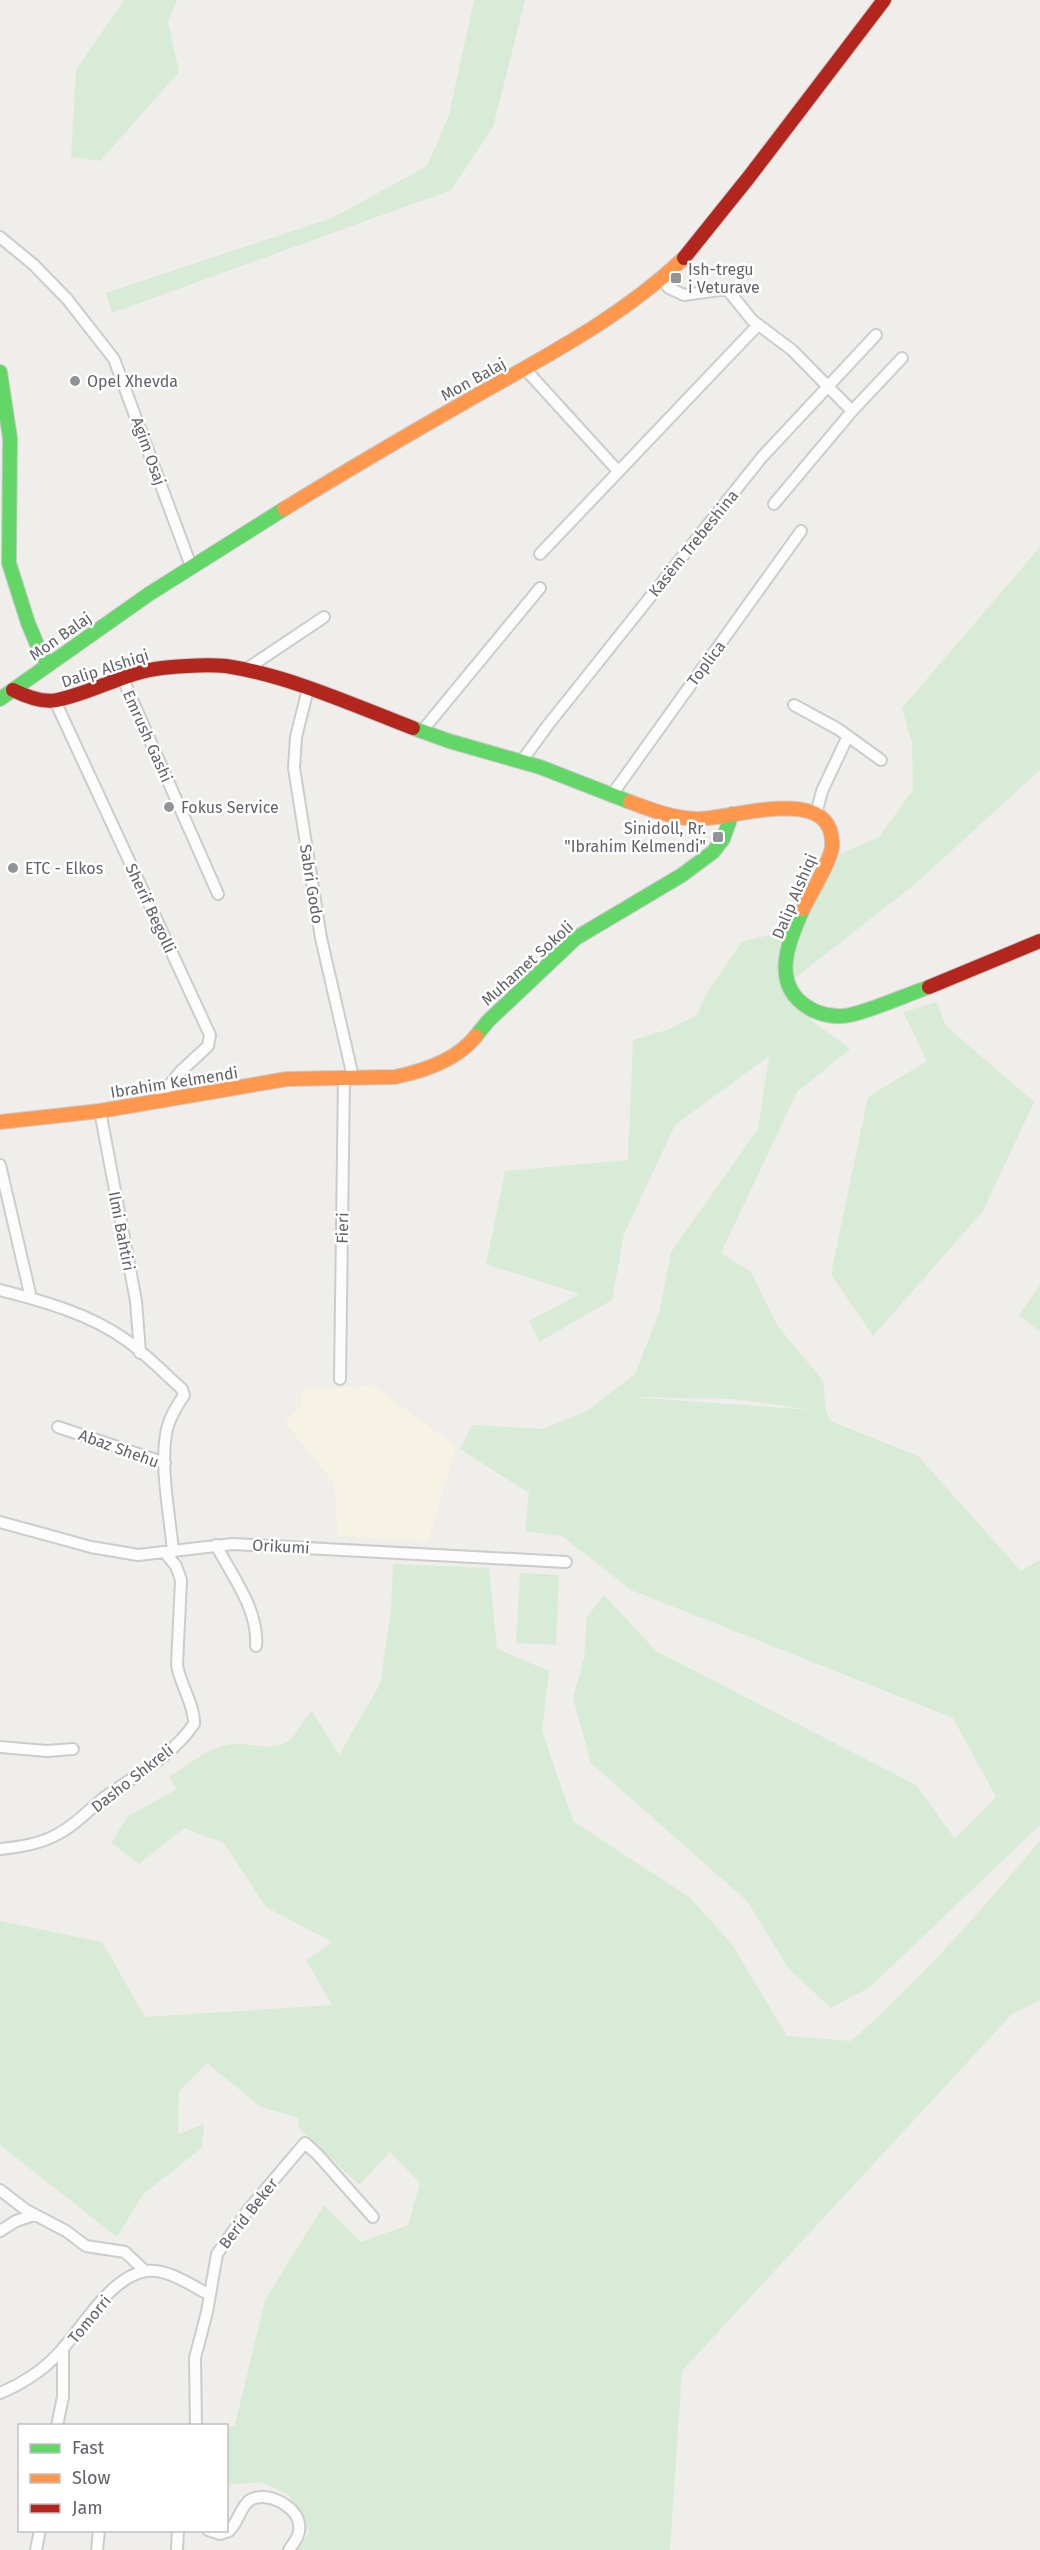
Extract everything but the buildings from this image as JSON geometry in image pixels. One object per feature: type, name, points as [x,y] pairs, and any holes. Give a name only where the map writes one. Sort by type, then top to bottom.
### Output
[{"type":"street","name":"Mon Balaj","points":[[0,699],[191,566],[410,433],[525,369],[627,306],[683,259],[749,177],[884,0]]},
{"type":"street","name":"Agim Osaj","points":[[0,237],[34,265],[67,299],[114,359],[191,566]]},
{"type":"street","points":[[661,279],[669,288],[684,295],[727,289],[758,325],[792,350],[852,411]]},
{"type":"street","points":[[540,554],[758,325]]},
{"type":"street","name":"Kasëm Trebeshina","points":[[522,762],[548,725],[751,470],[876,335]]},
{"type":"street","points":[[774,504],[852,411],[902,358]]},
{"type":"street","points":[[525,369],[618,471]]},
{"type":"street","points":[[0,372],[2,402],[10,438],[5,478],[9,563],[27,623],[41,654],[49,664]]},
{"type":"street","name":"Toplica","points":[[611,796],[801,531]]},
{"type":"street","points":[[422,731],[540,588]]},
{"type":"street","points":[[245,670],[324,617]]},
{"type":"street","name":"Dalip Alshiqi","points":[[13,690],[27,697],[55,702],[122,677],[161,668],[181,665],[224,666],[308,689],[465,746],[522,762],[670,817],[691,819],[779,806],[816,814],[830,830],[833,838],[832,849],[792,938],[785,976],[788,988],[805,1006],[835,1017],[850,1015],[961,975],[1040,941]]},
{"type":"street","name":"Emrush Gashi","points":[[122,677],[218,894]]},
{"type":"street","name":"Sabri Godo","points":[[308,689],[296,737],[294,768],[321,938],[348,1077]]},
{"type":"street","name":"Sherif Begolli","points":[[55,702],[210,1035],[208,1047],[181,1071],[156,1101]]},
{"type":"street","points":[[794,705],[848,736],[881,760]]},
{"type":"street","points":[[816,814],[822,791],[848,736]]},
{"type":"street","name":"Muhamet Sokoli","points":[[348,1077],[386,1077],[410,1074],[466,1049],[488,1021],[576,938],[682,875],[713,852],[723,839],[732,814]]},
{"type":"street","name":"Ibrahim Kelmendi","points":[[0,1122],[100,1111],[287,1079],[348,1077]]},
{"type":"street","name":"Fieri","points":[[340,1379],[348,1077]]},
{"type":"street","name":"Ilmi Bahtiri","points":[[100,1111],[136,1301],[140,1353]]},
{"type":"street","points":[[0,1165],[31,1298]]},
{"type":"street","points":[[0,1290],[31,1298],[106,1327],[182,1389],[184,1395],[167,1429],[165,1463]]},
{"type":"street","name":"Abaz Shehu","points":[[58,1427],[165,1463],[170,1553]]},
{"type":"street","name":"Orikumi","points":[[0,1522],[110,1551],[138,1556],[216,1545],[254,1544],[566,1562]]},
{"type":"street","points":[[216,1545],[252,1613],[257,1631],[256,1646]]},
{"type":"street","name":"Dasho Shkreli","points":[[0,1849],[42,1842],[69,1828],[105,1798],[149,1769],[194,1724],[194,1715],[179,1678],[177,1665],[181,1580],[170,1553]]},
{"type":"street","points":[[0,1747],[47,1751],[73,1749]]},
{"type":"street","name":"Berid Beker","points":[[196,2424],[194,2364],[210,2295],[214,2265],[223,2244],[304,2143],[318,2155],[373,2217]]},
{"type":"street","points":[[0,2190],[34,2215],[66,2231],[86,2246],[125,2252],[145,2271],[161,2272],[210,2295]]},
{"type":"street","points":[[0,2232],[16,2221],[34,2215]]},
{"type":"street","name":"Tomorri","points":[[0,2393],[23,2382],[63,2348],[104,2299],[125,2281],[145,2271]]},
{"type":"street","name":"Tomorri","points":[[57,2424],[63,2397],[63,2348]]},
{"type":"street","points":[[228,2531],[245,2504],[265,2496],[293,2512],[297,2517],[299,2531],[289,2550]]},
{"type":"street","points":[[36,2550],[40,2532]]},
{"type":"street","points":[[97,2550],[99,2532]]},
{"type":"street","points":[[177,2550],[178,2532]]},
{"type":"shaded area","points":[[373,1386],[456,1446],[428,1542],[338,1536],[334,1483],[284,1421],[301,1407],[302,1389]]},
{"type":"green space","points":[[124,0],[177,0],[168,21],[179,72],[100,161],[71,157],[76,70]]},
{"type":"green space","points":[[474,0],[525,0],[493,127],[451,190],[112,313],[106,293],[332,218],[427,166],[449,115]]},
{"type":"green space","points":[[1040,547],[1040,770],[915,884],[795,978],[812,1021],[850,1049],[797,1092],[721,1253],[751,1272],[777,1325],[823,1381],[826,1411],[830,1421],[918,1456],[1021,1571],[1040,1560],[1040,1825],[870,1987],[831,2008],[789,1969],[747,1901],[591,1763],[573,1698],[584,1658],[587,1617],[604,1595],[656,1651],[916,1785],[955,1839],[996,1797],[953,1718],[631,1590],[562,1536],[525,1531],[529,1493],[460,1449],[472,1425],[543,1429],[587,1411],[635,1374],[659,1313],[671,1252],[758,1129],[769,1056],[675,1125],[624,1234],[612,1300],[539,1342],[529,1321],[580,1294],[486,1264],[505,1171],[628,1160],[633,1040],[670,1029],[697,1015],[708,991],[742,942],[777,933],[832,857],[879,837],[913,790],[912,743],[902,708]],"holes":[[[629,1397],[735,1399],[812,1410]]]},
{"type":"green space","points":[[937,1002],[945,1025],[1034,1102],[983,1211],[873,1336],[831,1274],[868,1097],[927,1061],[903,1012]]},
{"type":"green space","points":[[1040,1285],[1040,1332],[1019,1315]]},
{"type":"green space","points":[[393,1564],[489,1568],[497,1649],[549,1671],[542,1731],[573,1821],[689,1897],[731,1943],[787,2036],[851,2041],[926,1969],[1040,1841],[1040,2000],[1012,2014],[682,2371],[670,2550],[297,2550],[309,2532],[289,2495],[261,2482],[228,2485],[228,2428],[235,2425],[265,2300],[324,2205],[361,2242],[408,2225],[420,2183],[390,2152],[359,2185],[298,2127],[299,2118],[261,2107],[207,2063],[179,2091],[178,2134],[204,2124],[202,2148],[143,2194],[117,2237],[0,2145],[0,1921],[102,1942],[145,2017],[332,2005],[306,1960],[332,1942],[266,1907],[224,1843],[184,1828],[139,1864],[111,1843],[128,1816],[177,1789],[169,1777],[206,1753],[223,1746],[284,1744],[293,1737],[312,1711],[339,1755],[380,1684],[391,1611]]},
{"type":"green space","points":[[520,1573],[559,1575],[556,1645],[516,1643]]},
{"type":"traffic: fast","points":[[0,372],[10,438],[9,563],[28,623],[41,654],[49,664]]},
{"type":"traffic: fast","points":[[0,699],[149,594],[284,509]]},
{"type":"traffic: fast","points":[[413,728],[449,741],[540,767],[630,802]]},
{"type":"traffic: fast","points":[[476,1036],[488,1021],[576,938],[682,875],[713,852],[723,839],[732,814]]},
{"type":"traffic: fast","points":[[803,909],[788,949],[786,975],[797,998],[809,1008],[829,1015],[850,1015],[929,987]]},
{"type":"traffic: slow","points":[[284,509],[555,351],[635,299],[684,258]]},
{"type":"traffic: slow","points":[[630,802],[654,811],[696,819],[779,809],[800,809],[817,815],[829,827],[832,847],[824,869],[803,909]]},
{"type":"traffic: slow","points":[[0,1122],[100,1111],[287,1079],[395,1077],[440,1063],[460,1051],[476,1036]]},
{"type":"traffic: jam","points":[[684,258],[884,0]]},
{"type":"traffic: jam","points":[[13,690],[23,695],[52,701],[83,693],[148,670],[226,666],[297,684],[413,728]]},
{"type":"traffic: jam","points":[[929,987],[1040,941]]},
{"type":"place","name":"Ish-tregu i Veturave","points":[[676,278]]},
{"type":"place","name":"Opel Xhevda","points":[[75,381]]},
{"type":"place","name":"Fokus Service","points":[[169,807]]},
{"type":"place","name":"Sinidoll, Rr. \"Ibrahim Kelmendi\"","points":[[718,837]]},
{"type":"place","name":"ETC - Elkos","points":[[13,868]]}]
